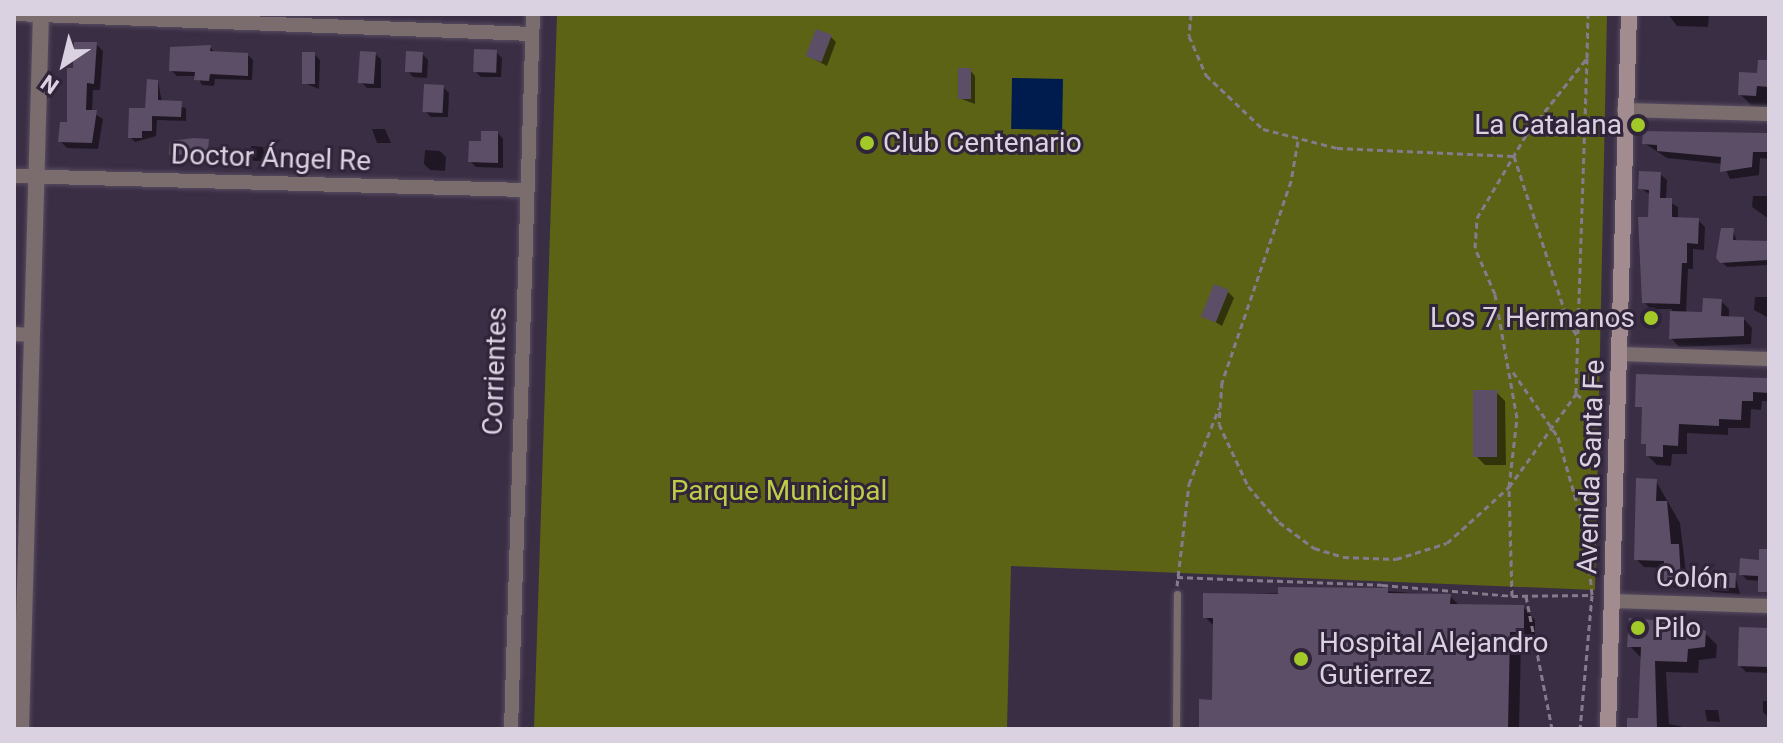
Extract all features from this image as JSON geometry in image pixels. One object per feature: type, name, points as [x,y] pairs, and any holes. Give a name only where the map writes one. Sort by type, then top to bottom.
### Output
[{"type":"main road","name":"Avenida Santa Fe","points":[[1608,729],[1629,14]]},
{"type":"street","points":[[14,14],[532,34]]},
{"type":"street","points":[[21,729],[18,640],[20,491],[32,335],[41,14]]},
{"type":"street","name":"Corrientes","points":[[511,729],[533,14]]},
{"type":"street","points":[[1624,110],[1769,114]]},
{"type":"street","name":"Doctor Ángel Re","points":[[14,176],[526,190]]},
{"type":"street","points":[[14,334],[32,335]]},
{"type":"street","points":[[1620,354],[1769,359]]},
{"type":"street","name":"Colón","points":[[1612,601],[1769,606]]},
{"type":"lane","points":[[1176,729],[1177,594]]},
{"type":"path","points":[[1191,14],[1189,36],[1206,75],[1263,129],[1298,141],[1337,148],[1514,156]]},
{"type":"path","points":[[1220,405],[1219,424],[1227,451],[1248,486],[1279,522],[1314,548],[1343,557],[1396,559],[1447,543],[1509,487],[1576,394],[1588,14]]},
{"type":"path","points":[[1512,596],[1509,487],[1517,418],[1495,294],[1475,248],[1477,218],[1514,156],[1587,58]]},
{"type":"path","points":[[1177,594],[1189,484],[1220,405],[1237,336],[1291,181],[1298,141]]},
{"type":"path","points":[[1514,156],[1568,321],[1578,337]]},
{"type":"path","points":[[1510,368],[1552,429],[1578,496],[1592,595],[1580,729]]},
{"type":"path","points":[[1576,394],[1600,411],[1618,411]]},
{"type":"path","points":[[1177,577],[1382,585],[1512,596],[1592,595]]},
{"type":"path","points":[[1526,596],[1552,729]]},
{"type":"green space","name":"Parque Municipal","points":[[557,14],[1607,14],[1595,590],[1011,566],[1007,729],[534,729]]},
{"type":"water","points":[[1012,78],[1063,79],[1062,130],[1011,129]]},
{"type":"building","points":[[816,29],[832,35],[821,62],[806,56]]},
{"type":"building","points":[[74,42],[97,42],[94,84],[87,83],[86,110],[97,110],[92,143],[58,142],[60,122],[67,122],[67,68],[73,68]]},
{"type":"building","points":[[211,45],[210,51],[248,53],[248,76],[210,74],[209,81],[194,80],[195,72],[169,71],[170,47]]},
{"type":"building","points":[[474,49],[497,50],[496,73],[473,72]]},
{"type":"building","points":[[360,51],[376,52],[374,84],[358,83]]},
{"type":"building","points":[[406,51],[423,52],[422,73],[405,72]]},
{"type":"building","points":[[302,52],[315,52],[315,84],[302,84]]},
{"type":"building","points":[[1758,60],[1769,60],[1769,87],[1757,86],[1756,96],[1738,95],[1739,72],[1757,73]]},
{"type":"building","points":[[958,68],[971,68],[971,99],[958,99]]},
{"type":"building","points":[[147,79],[158,80],[158,100],[182,101],[181,117],[152,116],[152,131],[142,131],[142,138],[128,138],[129,108],[145,108]]},
{"type":"building","points":[[424,84],[444,85],[443,113],[423,112]]},
{"type":"building","points":[[481,131],[498,131],[498,163],[468,162],[469,141],[481,141]]},
{"type":"building","points":[[1643,131],[1769,133],[1769,152],[1753,152],[1752,167],[1720,172],[1721,157],[1657,151],[1657,145],[1642,144]]},
{"type":"building","points":[[209,139],[208,154],[169,155],[170,141]]},
{"type":"building","points":[[1639,171],[1661,172],[1660,198],[1672,198],[1672,217],[1699,218],[1698,244],[1687,243],[1687,263],[1682,263],[1680,304],[1642,303],[1638,217],[1648,217],[1649,190],[1638,189]]},
{"type":"building","points":[[1721,228],[1734,228],[1733,240],[1769,241],[1768,260],[1720,263],[1716,258]]},
{"type":"building","points":[[1214,284],[1229,290],[1216,322],[1201,316]]},
{"type":"building","points":[[1703,298],[1722,299],[1721,316],[1744,317],[1744,336],[1669,339],[1670,311],[1702,312]]},
{"type":"building","points":[[1636,374],[1769,378],[1769,393],[1753,392],[1753,401],[1742,401],[1741,420],[1719,419],[1719,426],[1679,424],[1678,446],[1663,445],[1663,457],[1646,456],[1646,444],[1641,444],[1642,407],[1635,407]]},
{"type":"building","points":[[1473,390],[1497,390],[1497,457],[1473,457]]},
{"type":"building","points":[[1636,478],[1657,479],[1656,501],[1667,501],[1671,544],[1679,544],[1681,581],[1664,581],[1664,561],[1634,560]]},
{"type":"building","points":[[1759,549],[1769,549],[1769,592],[1758,592],[1758,576],[1739,575],[1740,558],[1759,560]]},
{"type":"building","points":[[1705,572],[1736,573],[1735,588],[1704,587]]},
{"type":"building","points":[[1278,587],[1388,588],[1388,593],[1451,594],[1450,604],[1524,605],[1524,632],[1510,632],[1508,729],[1199,729],[1199,699],[1212,700],[1213,618],[1203,618],[1203,593],[1278,594]]},
{"type":"building","points":[[1629,618],[1687,623],[1706,631],[1705,647],[1688,649],[1687,662],[1655,661],[1657,729],[1627,729],[1627,718],[1638,718],[1641,647],[1627,647]]},
{"type":"building","points":[[1739,627],[1769,628],[1768,667],[1738,666]]},
{"type":"place","name":"La Catalana","points":[[1638,125]]},
{"type":"place","name":"Club Centenario","points":[[867,143]]},
{"type":"place","name":"Los 7 Hermanos","points":[[1651,318]]},
{"type":"place","name":"Pilo","points":[[1638,628]]},
{"type":"place","name":"Hospital Alejandro Gutierrez","points":[[1301,659]]}]
